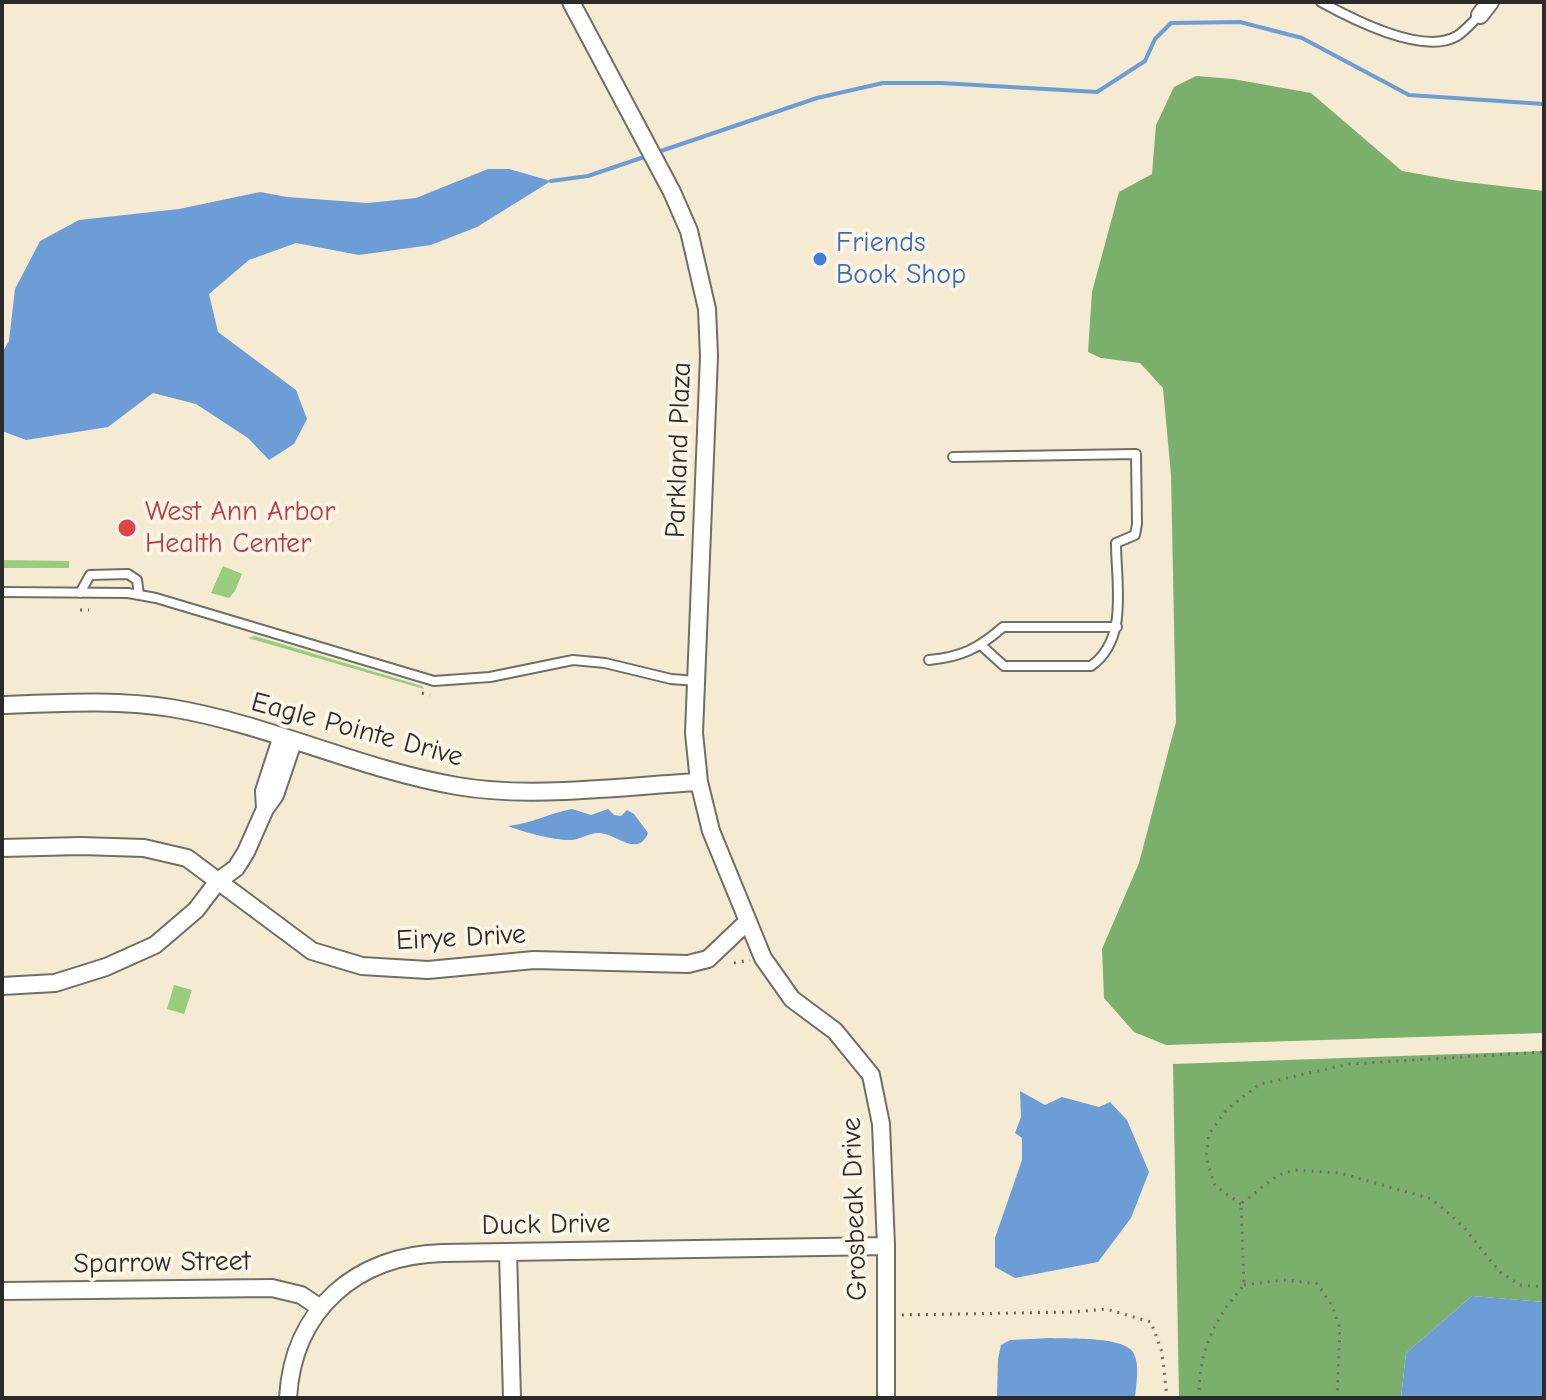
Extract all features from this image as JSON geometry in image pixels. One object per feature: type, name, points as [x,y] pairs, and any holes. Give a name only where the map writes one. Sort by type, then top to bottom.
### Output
[{"type":"street","name":"Parkland Plaza","points":[[571,2],[683,215],[695,248],[704,290],[709,331],[695,742],[699,782],[719,855],[748,921]]},
{"type":"street","name":"Eagle Pointe Drive","points":[[2,705],[114,703],[170,708],[226,720],[398,774],[474,788],[515,792],[699,782]]},
{"type":"street","points":[[2,986],[55,983],[106,967],[155,945],[196,910],[218,881],[236,868],[246,852],[265,809],[264,791],[287,740]]},
{"type":"street","name":"Eirye Drive","points":[[2,848],[144,848],[187,858],[312,951],[362,966],[428,970],[534,960],[688,964],[708,959],[748,921]]},
{"type":"street","name":"Grosbeak Drive","points":[[748,921],[763,958],[792,999],[835,1031],[871,1075],[881,1124],[886,1246],[886,1398]]},
{"type":"street","name":"Duck Drive","points":[[288,1398],[291,1369],[319,1307],[367,1270],[397,1258],[419,1253],[886,1246]]},
{"type":"street","points":[[508,1252],[512,1398]]},
{"type":"street","name":"Sparrow Street","points":[[2,1291],[256,1287],[301,1295],[319,1307]]},
{"type":"lane","points":[[1321,2],[1348,17],[1389,33],[1415,40],[1439,41],[1456,37],[1485,8]]},
{"type":"lane","points":[[953,457],[1136,454],[1137,524],[1135,535],[1116,543],[1117,627],[1112,646],[1091,666],[1004,666],[982,646]]},
{"type":"lane","points":[[80,593],[90,575],[128,574],[137,580],[139,595]]},
{"type":"lane","points":[[2,592],[139,595],[434,681],[490,677],[573,660],[605,663],[671,679],[696,681]]},
{"type":"lane","points":[[929,660],[952,658],[982,646],[1003,627],[1117,627]]},
{"type":"path","points":[[80,610],[89,610]]},
{"type":"path","points":[[422,693],[430,695]]},
{"type":"path","points":[[1241,1204],[1215,1186],[1206,1157],[1209,1134],[1227,1109],[1260,1084],[1349,1064],[1544,1052]]},
{"type":"path","points":[[1241,1204],[1278,1175],[1295,1170],[1340,1173],[1432,1199],[1462,1225],[1500,1272],[1520,1285],[1544,1287]]},
{"type":"path","points":[[1199,1398],[1201,1360],[1210,1334],[1227,1305],[1244,1285],[1241,1204]]},
{"type":"path","points":[[1244,1285],[1285,1280],[1317,1284],[1332,1305],[1340,1328],[1337,1398]]},
{"type":"path","points":[[886,1315],[1106,1309],[1130,1315],[1151,1322],[1162,1352],[1167,1398]]},
{"type":"green space","points":[[1196,76],[1233,79],[1311,93],[1402,171],[1544,191],[1544,1033],[1166,1045],[1134,1032],[1104,998],[1102,949],[1139,863],[1176,722],[1171,475],[1163,388],[1140,363],[1101,358],[1088,352],[1092,292],[1119,192],[1152,174],[1156,125],[1174,87]]},
{"type":"green space","points":[[2,560],[69,561],[69,568],[2,568]]},
{"type":"green space","points":[[223,566],[242,574],[229,598],[211,593]]},
{"type":"green space","points":[[255,636],[422,686],[424,689],[248,638]]},
{"type":"green space","points":[[174,985],[192,990],[184,1014],[167,1009]]},
{"type":"green space","points":[[1544,1051],[1544,1302],[1472,1296],[1406,1353],[1401,1398],[1179,1398],[1173,1064]]},
{"type":"water","points":[[488,169],[509,169],[551,181],[477,227],[431,245],[359,255],[296,243],[249,260],[209,294],[218,332],[296,390],[307,419],[294,444],[269,460],[248,438],[196,404],[153,393],[108,427],[26,440],[2,431],[2,353],[9,341],[15,289],[40,241],[79,220],[179,209],[260,192],[368,203],[416,198]]},
{"type":"water","points":[[572,809],[591,815],[608,809],[614,815],[621,816],[627,810],[634,814],[648,833],[639,844],[633,844],[607,834],[563,840],[508,826]]},
{"type":"water","points":[[1020,1091],[1045,1105],[1062,1097],[1099,1107],[1110,1102],[1127,1120],[1149,1172],[1131,1218],[1098,1262],[1015,1278],[995,1267],[995,1238],[1022,1160],[1022,1138],[1015,1133],[1021,1117]]},
{"type":"water","points":[[1472,1296],[1544,1302],[1544,1398],[1401,1398],[1406,1353]]},
{"type":"water","points":[[1050,1338],[1109,1341],[1129,1348],[1137,1364],[1135,1398],[997,1398],[1001,1345],[1010,1340]]},
{"type":"waterway","points":[[655,153],[817,98],[883,83],[941,83],[1097,92],[1145,61],[1155,39],[1171,23],[1240,22],[1302,38],[1409,95],[1544,104]]},
{"type":"waterway","points":[[551,181],[588,176],[647,156]]},
{"type":"place","name":"Friends Book Shop","points":[[820,259]]},
{"type":"place","name":"West Ann Arbor Health Center","points":[[127,528]]}]
